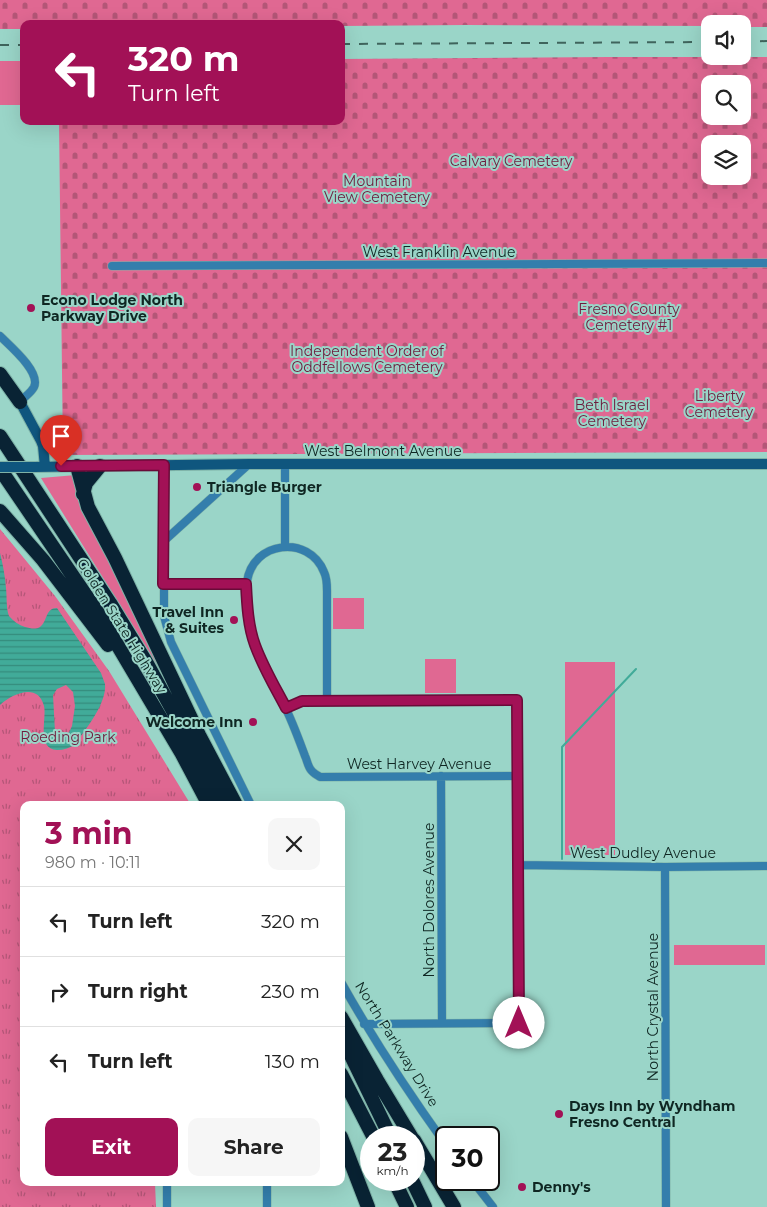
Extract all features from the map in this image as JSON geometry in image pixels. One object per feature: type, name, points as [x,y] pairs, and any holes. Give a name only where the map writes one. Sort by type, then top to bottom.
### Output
[{"type":"highway","points":[[0,374],[20,402]]},
{"type":"highway","name":"Golden State Highway","points":[[0,436],[110,603],[141,654],[223,801]]},
{"type":"highway","points":[[77,466],[88,507],[115,558],[199,736],[234,801]]},
{"type":"highway","points":[[83,494],[86,483],[100,466]]},
{"type":"highway","name":"Golden State Highway","points":[[0,468],[102,619],[182,754],[207,801]]},
{"type":"highway","points":[[0,511],[43,560],[149,698]]},
{"type":"highway","points":[[345,1024],[405,1126]]},
{"type":"highway","points":[[345,1043],[385,1126]]},
{"type":"highway","points":[[345,1082],[368,1126]]},
{"type":"highway","points":[[345,1147],[368,1207]]},
{"type":"highway","points":[[425,1159],[454,1207]]},
{"type":"highway","points":[[399,1191],[407,1207]]},
{"type":"highway","points":[[417,1191],[425,1207]]},
{"type":"main road","points":[[20,402],[43,446],[40,467]]},
{"type":"main road","name":"West Belmont Avenue","points":[[0,468],[249,464],[767,464]]},
{"type":"street","name":"West Franklin Avenue","points":[[112,266],[767,263]]},
{"type":"street","points":[[0,336],[25,362],[34,375],[32,390],[20,402]]},
{"type":"street","points":[[164,541],[249,464]]},
{"type":"street","points":[[285,464],[285,546]]},
{"type":"street","points":[[164,465],[164,616],[172,642],[249,801]]},
{"type":"street","points":[[327,701],[326,577],[322,567],[310,554],[285,546],[271,550],[257,560],[249,573],[246,584],[254,644],[286,708],[302,701],[327,701],[517,700],[519,1023],[364,1024]]},
{"type":"street","points":[[163,584],[246,584]]},
{"type":"street","name":"West Harvey Avenue","points":[[286,708],[311,770],[320,777],[518,776]]},
{"type":"street","name":"North Dolores Avenue","points":[[441,776],[442,1023]]},
{"type":"street","name":"West Dudley Avenue","points":[[518,865],[767,866]]},
{"type":"street","name":"North Crystal Avenue","points":[[665,867],[666,1207]]},
{"type":"street","name":"North Parkway Drive","points":[[345,989],[364,1024],[435,1129]]},
{"type":"street","points":[[167,1186],[167,1207]]},
{"type":"street","points":[[267,1186],[267,1207]]},
{"type":"street","points":[[480,1191],[492,1207]]},
{"type":"green space","points":[[0,0],[767,0],[767,27],[751,27],[751,15],[701,15],[701,26],[345,26],[345,20],[20,20],[20,29],[0,29]]},
{"type":"green space","points":[[701,57],[701,65],[751,65],[751,57],[767,57],[767,452],[63,455],[59,125],[345,125],[345,59]]},
{"type":"green space","points":[[0,61],[20,61],[20,105],[0,105]]},
{"type":"green space","points":[[76,475],[164,676],[41,478]]},
{"type":"green space","name":"Roeding Park","points":[[0,529],[55,596],[109,671],[189,801],[20,801],[20,1186],[155,1186],[156,1207],[0,1207]]},
{"type":"green space","points":[[333,598],[364,598],[364,629],[333,629]]},
{"type":"green space","points":[[425,659],[456,659],[456,693],[425,693]]},
{"type":"green space","points":[[565,662],[615,662],[615,855],[565,855]]},
{"type":"green space","points":[[674,945],[765,945],[765,965],[674,965]]},
{"type":"shaded area","points":[[0,553],[9,616],[23,626],[36,628],[43,624],[50,610],[57,608],[101,673],[105,684],[105,691],[95,716],[75,744],[69,748],[57,750],[51,748],[44,739],[45,711],[41,699],[36,694],[24,692],[11,697],[0,705]],"holes":[[[66,685],[73,692],[75,706],[72,726],[67,737],[60,737],[55,732],[53,695],[57,689]]]},
{"type":"waterway","points":[[562,859],[562,747],[636,669]]},
{"type":"railway","points":[[751,42],[767,41]]},
{"type":"railway","points":[[345,44],[701,42]]},
{"type":"railway","points":[[0,45],[20,45]]},
{"type":"place","name":"Econo Lodge North Parkway Drive","points":[[31,308]]},
{"type":"place","name":"Triangle Burger","points":[[197,487]]},
{"type":"place","name":"Travel Inn & Suites","points":[[234,620]]},
{"type":"place","name":"Welcome Inn","points":[[253,722]]},
{"type":"place","name":"Days Inn by Wyndham Fresno Central","points":[[559,1114]]},
{"type":"place","name":"Denny's","points":[[522,1187]]},
{"type":"route","points":[[61,466],[164,465],[163,584],[246,584],[254,644],[286,708],[302,701],[517,700],[519,1023]]},
{"type":"park label","name":"Calvary Cemetery","points":[[511,161]]},
{"type":"park label","name":"Mountain View Cemetery","points":[[377,190]]},
{"type":"park label","name":"Fresno County Cemetery #1","points":[[629,318]]},
{"type":"park label","name":"Independent Order of Oddfellows Cemetery","points":[[367,360]]},
{"type":"park label","name":"Liberty Cemetery","points":[[719,404]]},
{"type":"park label","name":"Beth Israel Cemetery","points":[[612,414]]}]
